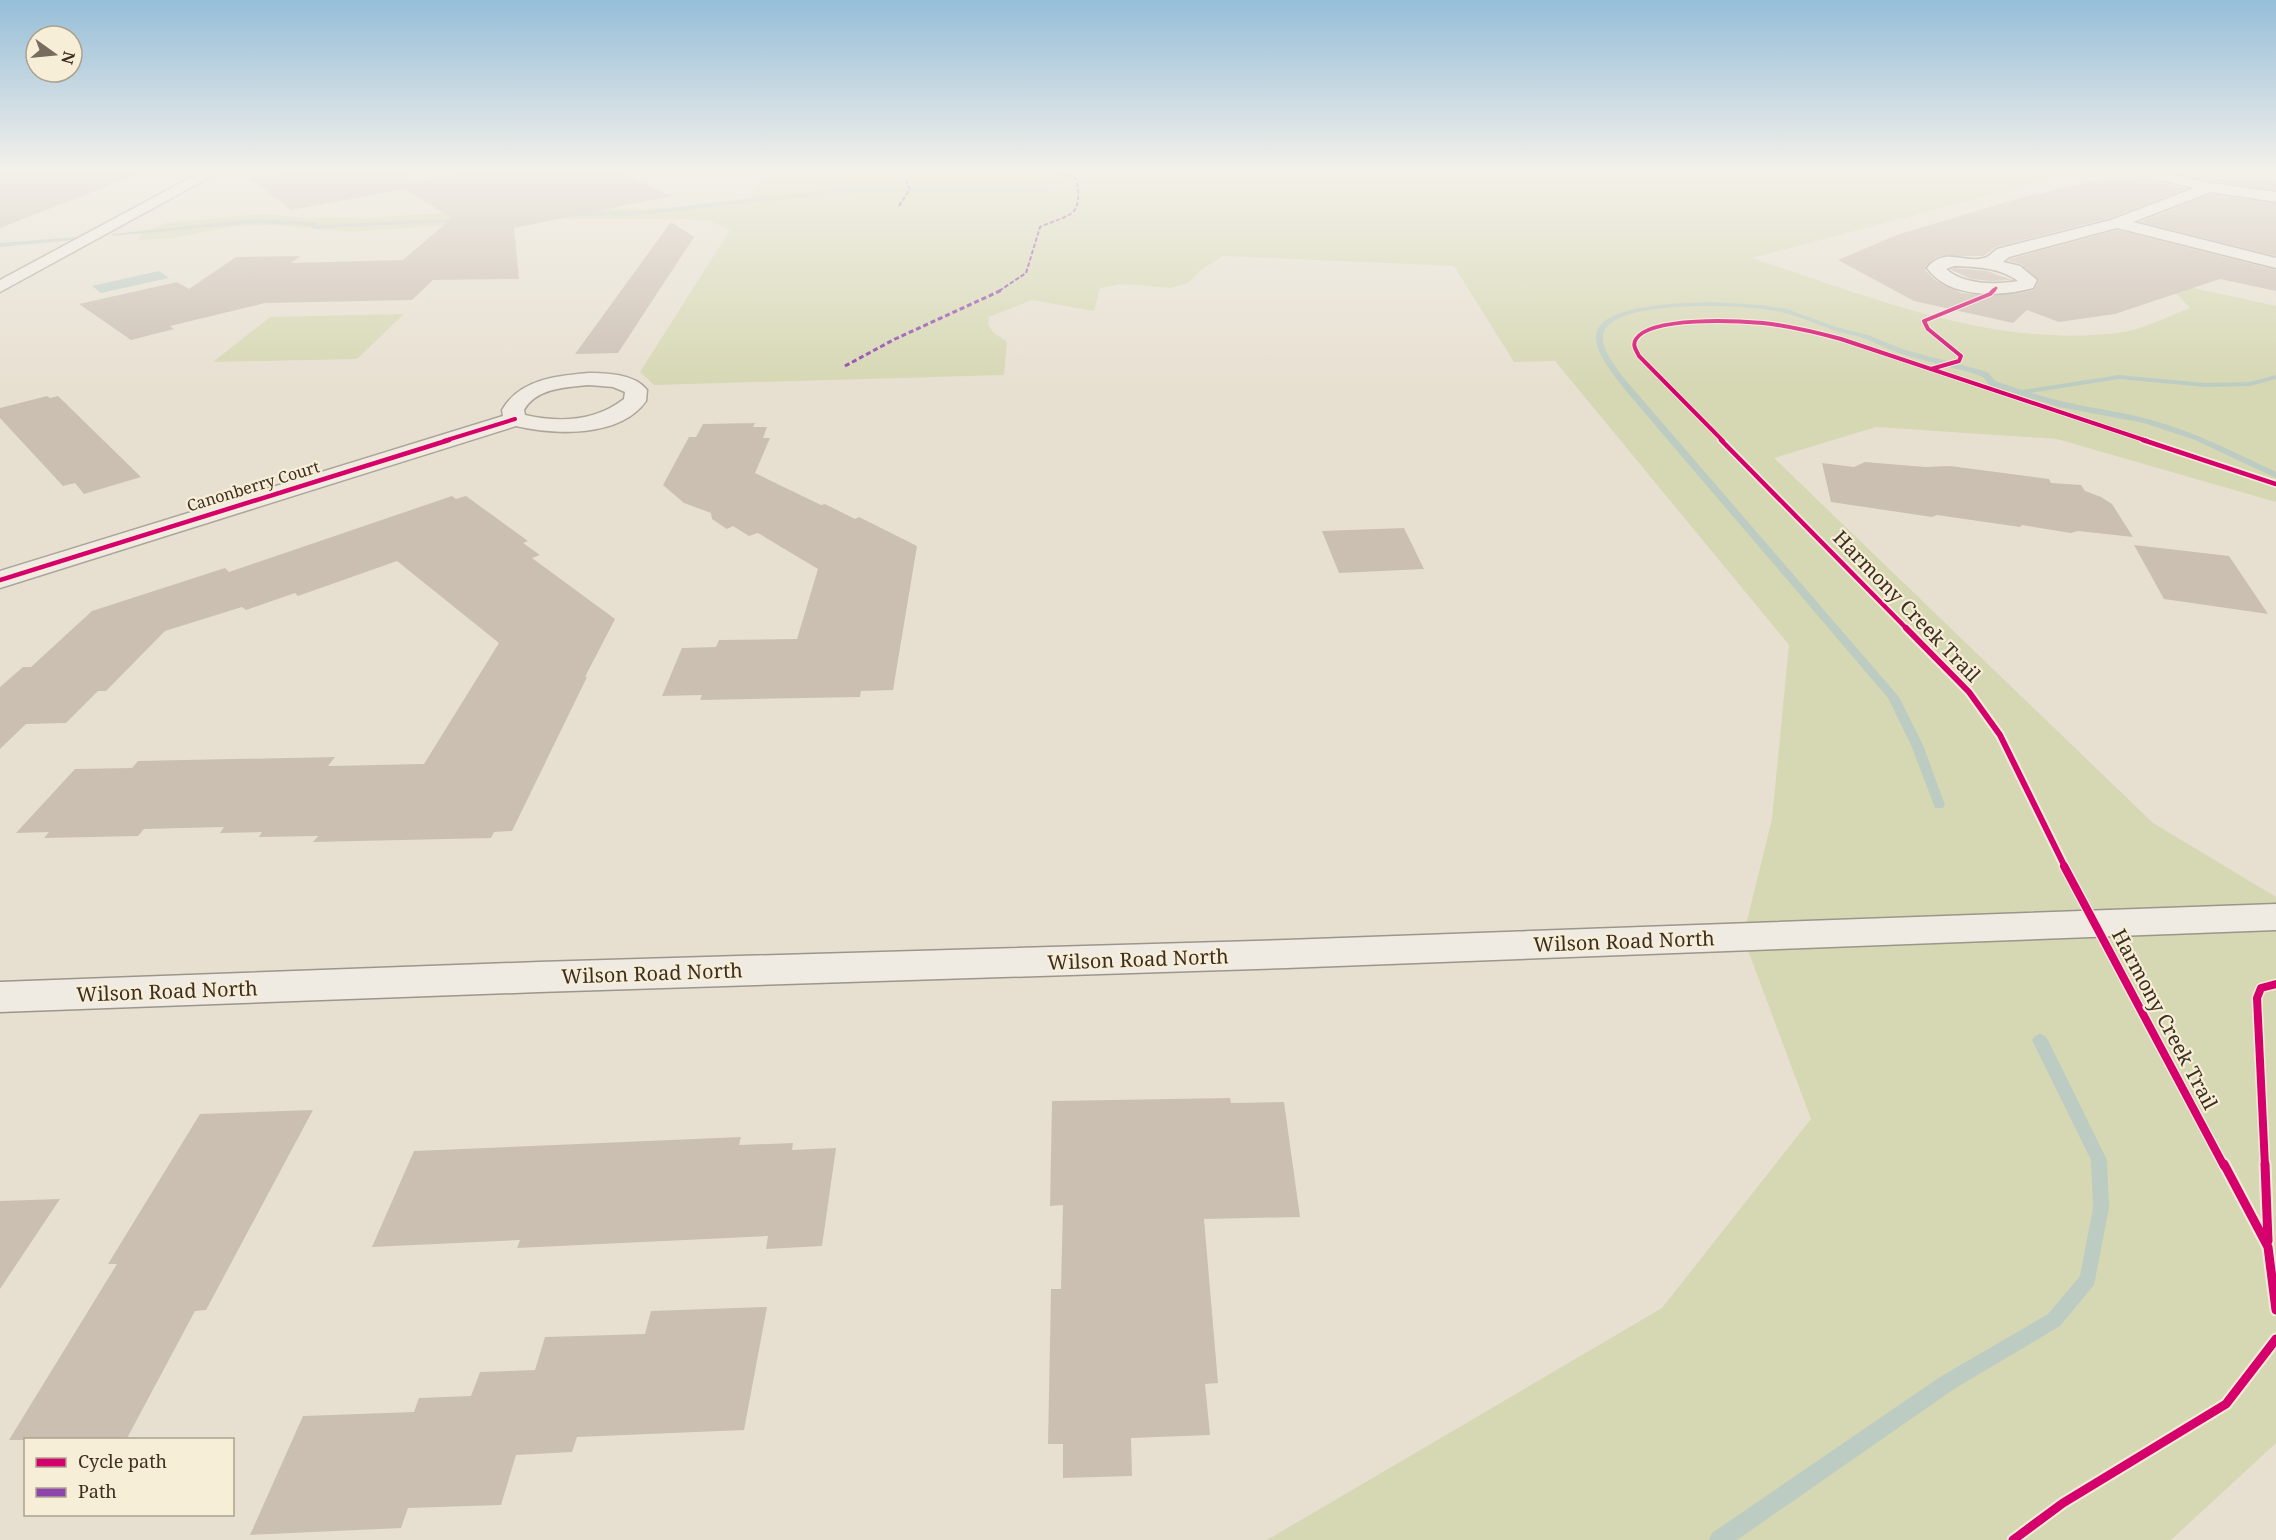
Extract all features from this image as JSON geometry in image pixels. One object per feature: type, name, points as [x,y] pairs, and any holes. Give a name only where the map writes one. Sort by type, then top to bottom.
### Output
[{"type":"street","points":[[0,287],[81,243]]},
{"type":"street","points":[[1988,263],[2003,253],[2042,243]]},
{"type":"street","points":[[2196,243],[2276,263]]},
{"type":"street","points":[[613,380],[627,384],[636,390],[635,401],[628,409],[592,423],[548,426],[515,420],[513,410],[523,396],[563,381],[613,380]]},
{"type":"street","name":"Canonberry Court","points":[[0,580],[515,420]]},
{"type":"street","name":"Wilson Road North","points":[[0,997],[499,978],[1286,954],[2276,917]]},
{"type":"green space","points":[[722,243],[1810,243],[1752,258],[1931,315],[1977,326],[2023,333],[2070,336],[2126,332],[2190,308],[2165,282],[2276,306],[2276,502],[2057,439],[1876,427],[1774,458],[2153,823],[2276,897],[2276,1443],[2171,1540],[1267,1540],[1662,1308],[1811,1119],[1743,937],[1772,819],[1789,645],[1555,361],[1514,362],[1454,266],[1223,256],[1200,271],[1188,283],[1171,288],[1121,284],[1100,288],[1094,311],[1032,300],[989,317],[988,325],[994,333],[1007,342],[1004,375],[654,385],[640,372]]},
{"type":"green space","points":[[404,314],[357,359],[213,362],[270,317]]},
{"type":"shaded area","points":[[159,271],[169,278],[101,293],[92,286]]},
{"type":"building","points":[[423,243],[515,243],[519,279],[433,280],[412,300],[265,303],[170,326],[174,329],[131,340],[79,304],[177,282],[189,289],[236,257],[300,256],[291,263],[403,260]]},
{"type":"building","points":[[656,243],[690,243],[618,353],[575,354]]},
{"type":"building","points":[[1878,243],[2012,243],[1996,247],[1983,256],[1940,256],[1932,260],[1925,270],[1935,280],[1961,293],[1991,296],[2034,290],[2039,280],[2021,264],[2008,261],[2010,259],[2070,243],[2168,243],[2276,270],[2276,291],[2220,279],[2115,314],[2059,322],[2027,310],[2013,323],[1914,301],[1838,260]]},
{"type":"building","points":[[2223,243],[2276,243],[2276,256]]},
{"type":"building","points":[[1954,268],[1987,271],[2012,280],[1971,279],[1951,270]]},
{"type":"building","points":[[47,396],[50,398],[58,396],[141,477],[84,494],[75,483],[63,486],[0,418],[0,408]]},
{"type":"building","points":[[755,423],[753,427],[767,427],[763,438],[770,438],[755,473],[821,505],[825,504],[855,519],[859,517],[917,546],[893,690],[861,691],[860,697],[700,700],[702,695],[662,696],[682,648],[716,647],[719,640],[797,639],[818,569],[758,533],[749,536],[733,526],[727,529],[712,519],[711,513],[684,503],[663,485],[689,437],[696,437],[703,424]]},
{"type":"building","points":[[1865,462],[1925,467],[1950,466],[2049,479],[2051,483],[2081,485],[2085,491],[2112,504],[2133,537],[2078,531],[2071,533],[1937,515],[1932,517],[1831,502],[1822,463],[1854,467]]},
{"type":"building","points":[[452,496],[456,499],[466,496],[528,541],[523,543],[540,555],[532,558],[615,619],[512,831],[494,832],[491,838],[313,842],[318,836],[259,837],[262,832],[220,833],[224,827],[144,829],[138,836],[44,838],[49,832],[16,833],[75,769],[132,768],[138,761],[335,757],[328,766],[424,764],[499,643],[397,561],[298,596],[295,593],[246,610],[242,607],[165,631],[106,691],[98,691],[66,723],[26,724],[0,749],[0,687],[23,667],[31,667],[92,611],[225,568],[229,572]]},
{"type":"building","points":[[1404,528],[1424,569],[1339,573],[1322,531]]},
{"type":"building","points":[[2134,545],[2229,556],[2268,614],[2164,599]]},
{"type":"building","points":[[1230,1098],[1231,1103],[1284,1102],[1300,1217],[1204,1219],[1218,1383],[1205,1384],[1210,1435],[1131,1438],[1132,1476],[1063,1478],[1063,1444],[1048,1444],[1051,1289],[1061,1289],[1063,1205],[1050,1206],[1052,1101]]},
{"type":"building","points":[[313,1110],[206,1310],[195,1311],[127,1438],[9,1440],[117,1264],[108,1264],[200,1114]]},
{"type":"building","points":[[741,1137],[739,1145],[793,1143],[792,1150],[836,1148],[822,1246],[766,1249],[768,1236],[517,1248],[520,1240],[372,1247],[414,1151]]},
{"type":"building","points":[[60,1199],[0,1289],[0,1201]]},
{"type":"building","points":[[767,1307],[744,1430],[577,1437],[572,1452],[516,1455],[501,1505],[408,1508],[401,1528],[250,1535],[303,1416],[414,1412],[419,1398],[471,1396],[480,1372],[535,1370],[545,1337],[645,1334],[651,1311]]},
{"type":"waterway","points":[[0,245],[23,243]]},
{"type":"waterway","points":[[1939,805],[1917,745],[1893,697],[1614,370],[1601,347],[1600,340],[1600,333],[1609,321],[1628,313],[1681,305],[1739,305],[1785,311],[1866,337],[1902,352],[1978,372],[1986,375],[1992,383],[2059,405],[2146,421],[2198,438],[2276,475]]},
{"type":"waterway","points":[[2025,392],[2119,377],[2205,385],[2250,384],[2276,377]]},
{"type":"waterway","points":[[1719,1540],[1947,1383],[2054,1320],[2088,1279],[2101,1208],[2099,1160],[2040,1040]]},
{"type":"marked path","points":[[845,366],[895,339],[1008,287],[1026,273],[1035,243]]},
{"type":"cycle path","points":[[1931,369],[1959,361],[1961,356],[1928,329],[1924,321],[1990,294],[1996,288]]},
{"type":"cycle path","name":"Harmony Creek Trail","points":[[2276,484],[1821,334],[1762,323],[1722,321],[1662,327],[1645,332],[1635,340],[1634,347],[1639,356],[1969,692],[2000,735],[2058,854],[2268,1247],[2276,1310]]},
{"type":"cycle path","points":[[0,580],[515,419]]},
{"type":"cycle path","points":[[2268,1241],[2257,998],[2261,988],[2276,984]]},
{"type":"cycle path","points":[[2013,1540],[2063,1503],[2226,1404],[2276,1339]]}]
